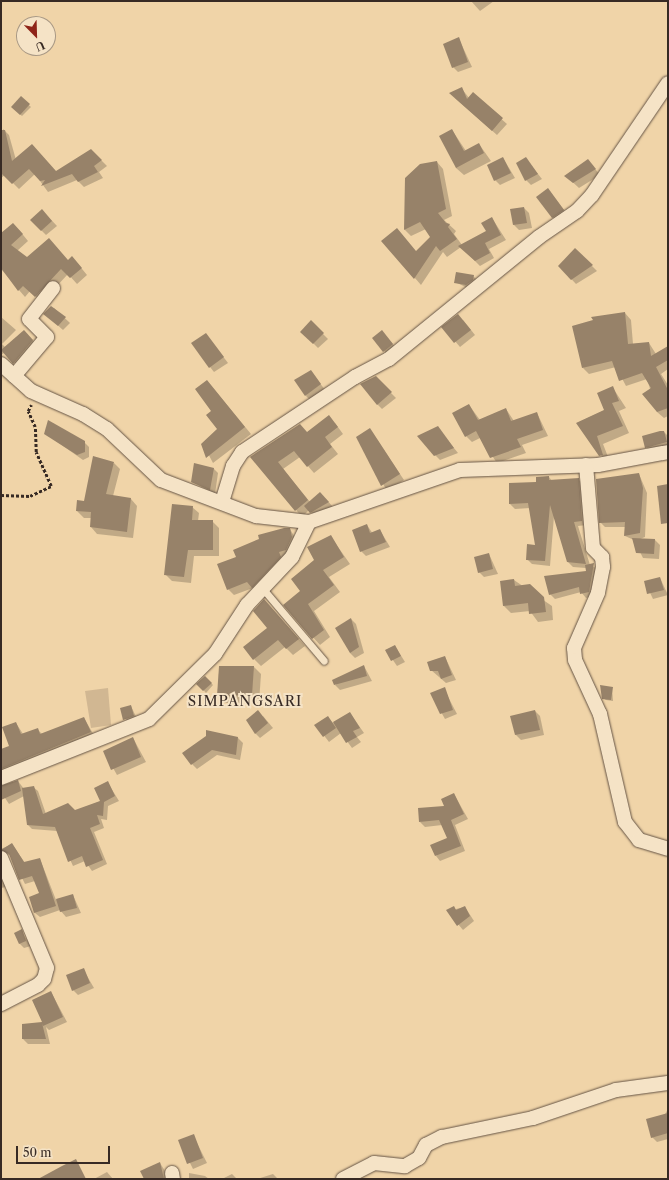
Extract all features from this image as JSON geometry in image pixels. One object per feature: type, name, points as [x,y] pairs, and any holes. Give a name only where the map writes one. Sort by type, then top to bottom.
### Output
[{"type":"street","points":[[222,502],[233,466],[242,452],[355,376],[389,359],[539,237],[577,211],[592,195],[668,83]]},
{"type":"street","points":[[14,376],[47,337],[29,319],[53,288]]},
{"type":"street","points":[[1,364],[35,393],[107,429],[161,480],[256,516],[309,522],[460,470],[586,465],[668,452]]},
{"type":"street","points":[[586,465],[593,548],[602,557],[603,567],[598,592],[574,648],[575,660],[602,722],[625,822],[639,840],[668,849]]},
{"type":"street","points":[[1,778],[149,719],[216,654],[247,605],[292,557],[309,522]]},
{"type":"street","points":[[1,858],[47,968],[44,979],[38,984],[1,1004]]},
{"type":"street","points":[[343,1179],[374,1163],[405,1166],[419,1158],[426,1145],[442,1137],[533,1118],[616,1090],[667,1085]]},
{"type":"lane","points":[[263,589],[324,661]]},
{"type":"path","points":[[1,495],[30,496],[51,486],[36,452],[35,427],[28,411],[35,393]]},
{"type":"shaded area","points":[[108,688],[111,725],[91,728],[85,691]]},
{"type":"building","points":[[459,37],[468,62],[452,68],[443,44]]},
{"type":"building","points":[[462,87],[467,99],[473,92],[503,118],[492,131],[449,93]]},
{"type":"building","points":[[21,96],[30,104],[20,115],[11,107]]},
{"type":"building","points":[[452,129],[464,151],[479,143],[484,153],[456,168],[439,136]]},
{"type":"building","points":[[1,130],[5,130],[12,161],[32,144],[56,171],[91,149],[102,160],[94,166],[98,172],[78,182],[72,174],[41,186],[45,180],[40,181],[29,169],[12,184],[1,173]]},
{"type":"building","points":[[503,157],[511,173],[494,181],[487,165]]},
{"type":"building","points":[[526,157],[538,174],[525,181],[516,163]]},
{"type":"building","points":[[588,159],[596,169],[573,183],[564,176]]},
{"type":"building","points":[[437,161],[446,209],[438,213],[446,223],[450,224],[448,227],[457,239],[440,251],[436,246],[414,279],[381,241],[397,228],[416,251],[430,237],[420,222],[404,230],[405,178],[420,164]]},
{"type":"building","points":[[548,188],[564,210],[552,218],[536,197]]},
{"type":"building","points":[[524,207],[527,223],[513,225],[510,209]]},
{"type":"building","points":[[42,209],[52,221],[41,231],[30,220]]},
{"type":"building","points":[[492,217],[501,235],[485,243],[490,253],[475,261],[458,246],[486,231],[481,223]]},
{"type":"building","points":[[13,223],[23,234],[11,245],[27,257],[49,238],[68,260],[72,256],[82,268],[70,278],[61,269],[35,297],[23,286],[18,291],[1,268],[1,233]]},
{"type":"building","points":[[575,248],[593,265],[571,280],[558,266]]},
{"type":"building","points":[[456,272],[474,275],[473,280],[466,285],[454,283]]},
{"type":"building","points":[[51,306],[66,317],[58,326],[43,314]]},
{"type":"building","points":[[625,312],[628,344],[649,342],[651,356],[668,346],[668,360],[656,367],[668,390],[668,408],[657,412],[642,394],[651,388],[642,373],[619,381],[612,361],[582,368],[572,326],[593,320],[591,317]]},
{"type":"building","points":[[458,314],[471,330],[454,343],[441,327]]},
{"type":"building","points":[[311,320],[324,333],[313,344],[300,332]]},
{"type":"building","points":[[24,330],[33,340],[13,364],[1,350]]},
{"type":"building","points":[[382,330],[393,344],[383,352],[372,338]]},
{"type":"building","points":[[206,333],[224,357],[209,368],[191,343]]},
{"type":"building","points":[[311,370],[321,384],[305,396],[294,380]]},
{"type":"building","points":[[376,376],[392,392],[377,405],[360,384]]},
{"type":"building","points":[[207,380],[245,427],[206,458],[201,444],[217,429],[206,415],[211,411],[195,389]]},
{"type":"building","points":[[613,386],[619,401],[612,403],[623,426],[597,436],[603,455],[599,456],[576,423],[604,410],[597,393]]},
{"type":"building","points":[[469,404],[478,420],[506,408],[511,421],[537,412],[543,430],[517,439],[521,447],[490,458],[476,431],[465,437],[452,413]]},
{"type":"building","points":[[329,415],[338,427],[325,437],[332,447],[307,467],[294,451],[278,462],[308,500],[295,511],[250,457],[300,424],[307,432]]},
{"type":"building","points":[[48,420],[85,441],[85,452],[77,455],[44,434]]},
{"type":"building","points":[[438,426],[454,448],[434,456],[417,436]]},
{"type":"building","points":[[370,428],[400,474],[381,486],[356,437]]},
{"type":"building","points":[[664,431],[667,442],[645,448],[642,436]]},
{"type":"building","points":[[93,456],[114,462],[106,494],[131,498],[127,532],[90,527],[91,512],[76,511],[77,500],[84,501]]},
{"type":"building","points":[[194,463],[214,468],[210,490],[191,482]]},
{"type":"building","points":[[639,473],[643,488],[640,533],[624,536],[625,522],[599,523],[596,479]]},
{"type":"building","points":[[549,476],[549,480],[579,478],[582,521],[574,522],[586,564],[567,562],[550,505],[545,561],[526,560],[527,544],[535,545],[528,503],[509,504],[509,483],[536,482],[536,477]]},
{"type":"building","points":[[668,484],[668,523],[661,524],[657,486]]},
{"type":"building","points":[[320,492],[329,502],[310,513],[304,506]]},
{"type":"building","points":[[172,504],[193,506],[192,520],[213,520],[213,550],[188,550],[184,577],[164,575]]},
{"type":"building","points":[[367,524],[370,533],[380,529],[386,542],[360,552],[352,530]]},
{"type":"building","points":[[284,528],[290,528],[292,537],[286,550],[279,552],[281,557],[252,588],[247,582],[227,590],[217,564],[236,557],[233,550],[259,539],[258,535]]},
{"type":"building","points":[[331,535],[344,557],[323,570],[334,585],[308,604],[324,630],[312,639],[283,605],[300,591],[291,579],[314,560],[307,547]]},
{"type":"building","points":[[632,538],[655,539],[654,554],[636,553]]},
{"type":"building","points":[[489,553],[493,569],[478,573],[474,557]]},
{"type":"building","points":[[594,563],[589,592],[580,594],[579,587],[549,595],[544,576],[586,571],[585,565]]},
{"type":"building","points":[[660,577],[664,590],[647,594],[644,581]]},
{"type":"building","points":[[514,579],[515,586],[530,584],[544,597],[546,612],[529,614],[528,603],[503,606],[500,581]]},
{"type":"building","points":[[264,599],[299,639],[286,649],[278,640],[253,660],[243,647],[267,628],[253,611]]},
{"type":"building","points":[[351,618],[359,647],[350,653],[335,628]]},
{"type":"building","points":[[395,645],[401,656],[391,661],[385,650]]},
{"type":"building","points":[[445,656],[452,675],[441,679],[438,671],[430,671],[427,662]]},
{"type":"building","points":[[364,665],[367,676],[334,685],[332,680]]},
{"type":"building","points":[[219,666],[254,666],[252,695],[217,696]]},
{"type":"building","points":[[205,676],[212,683],[203,691],[196,684]]},
{"type":"building","points":[[600,685],[613,687],[611,700],[602,699]]},
{"type":"building","points":[[445,687],[453,710],[440,714],[430,693]]},
{"type":"building","points":[[131,705],[134,716],[123,720],[120,708]]},
{"type":"building","points":[[258,710],[268,723],[255,734],[246,720]]},
{"type":"building","points":[[535,710],[540,730],[515,735],[510,716]]},
{"type":"building","points":[[350,712],[360,728],[353,731],[357,737],[346,743],[333,722]]},
{"type":"building","points":[[328,716],[336,728],[323,737],[314,725]]},
{"type":"building","points":[[84,717],[91,732],[1,769],[1,749],[9,746],[2,727],[16,722],[21,734],[38,728],[40,734]]},
{"type":"building","points":[[206,730],[238,737],[236,755],[212,750],[191,765],[182,753],[206,736]]},
{"type":"building","points":[[133,737],[141,757],[111,770],[103,751]]},
{"type":"building","points":[[18,780],[21,791],[1,800],[1,786]]},
{"type":"building","points":[[108,781],[115,796],[104,802],[103,816],[97,815],[100,824],[90,828],[103,860],[86,867],[82,856],[68,862],[55,827],[27,825],[22,788],[34,786],[43,814],[68,803],[75,810],[100,801],[94,788]]},
{"type":"building","points":[[454,793],[464,814],[451,820],[461,846],[435,856],[430,845],[447,838],[439,820],[419,822],[418,808],[444,806],[441,799]]},
{"type":"building","points":[[12,843],[24,862],[40,858],[56,906],[34,913],[29,897],[39,893],[32,876],[19,880],[9,854],[1,850]]},
{"type":"building","points":[[73,894],[77,908],[60,912],[56,899]]},
{"type":"building","points":[[454,906],[456,910],[465,906],[470,916],[457,926],[446,910]]},
{"type":"building","points":[[22,929],[26,941],[19,944],[14,933]]},
{"type":"building","points":[[84,968],[90,983],[72,991],[66,975]]},
{"type":"building","points":[[51,991],[63,1017],[43,1026],[42,1023],[46,1039],[22,1039],[22,1024],[42,1022],[32,1000]]},
{"type":"building","points":[[668,1113],[668,1133],[651,1138],[646,1119]]},
{"type":"building","points":[[194,1134],[203,1158],[187,1164],[178,1140]]},
{"type":"building","points":[[76,1159],[86,1179],[38,1179],[62,1166]]},
{"type":"building","points":[[160,1162],[164,1179],[144,1179],[140,1171]]},
{"type":"district","name":"SIMPANGSARI","points":[[245,701]]}]
